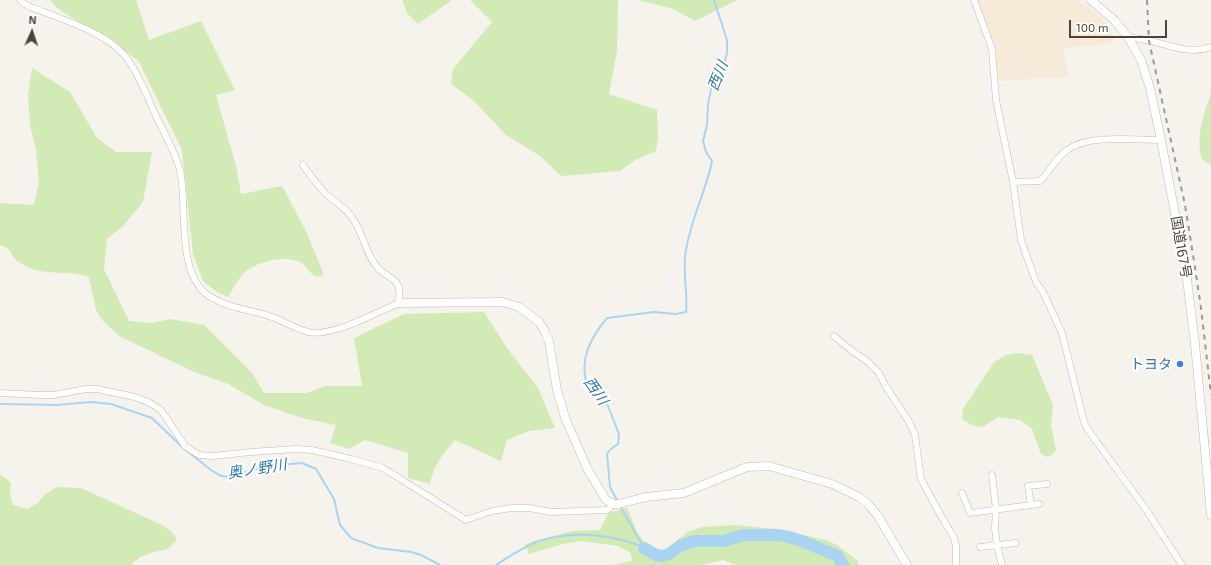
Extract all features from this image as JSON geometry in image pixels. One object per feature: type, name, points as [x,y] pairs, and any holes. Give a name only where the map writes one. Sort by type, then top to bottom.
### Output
[{"type":"street","points":[[20,0],[32,7],[93,32],[116,48],[128,59],[175,155],[182,184],[186,254],[196,282],[208,296],[234,307],[265,314],[302,330],[314,332],[326,332],[344,327],[399,303],[481,301],[502,302],[519,307],[538,322],[549,341],[557,390],[566,420],[578,448],[598,488],[606,500],[614,504],[619,504],[646,497],[689,492],[747,467],[769,466],[832,484],[859,496],[878,516],[908,565]]},
{"type":"street","points":[[974,0],[992,48],[996,100],[1013,182],[1021,240],[1036,282],[1043,292],[1062,332],[1084,422],[1088,430],[1149,514],[1182,565]]},
{"type":"street","name":"国道167号","points":[[1091,0],[1114,20],[1128,37],[1141,60],[1146,73],[1161,140],[1186,271],[1195,344],[1211,515]]},
{"type":"street","points":[[1128,37],[1183,49],[1197,50],[1211,47]]},
{"type":"street","points":[[1013,182],[1040,181],[1056,160],[1067,150],[1080,143],[1099,140],[1161,140]]},
{"type":"street","points":[[304,165],[315,182],[327,195],[344,208],[353,219],[360,230],[372,260],[378,269],[396,280],[400,288],[399,303]]},
{"type":"street","points":[[834,336],[867,361],[879,373],[885,385],[911,424],[916,435],[922,479],[954,538],[956,546],[956,565]]},
{"type":"street","points":[[0,393],[40,395],[97,389],[135,397],[150,403],[161,410],[186,446],[199,455],[213,456],[294,449],[312,450],[351,459],[383,468],[466,520],[492,511],[512,508],[529,508],[552,512],[607,510],[614,504]]},
{"type":"street","points":[[992,475],[996,509],[995,528],[1002,565]]},
{"type":"street","points":[[1031,505],[1028,486],[1047,484]]},
{"type":"street","points":[[962,494],[970,513],[1039,504]]},
{"type":"street","points":[[980,547],[1016,543]]},
{"type":"shaded area","points":[[977,0],[1077,0],[1100,16],[1114,34],[1114,41],[1108,44],[1064,48],[1068,77],[996,81],[996,53]]},
{"type":"green space","points":[[50,0],[136,0],[149,40],[201,21],[235,90],[216,95],[236,166],[241,194],[282,186],[305,229],[323,275],[313,275],[300,262],[279,259],[263,262],[244,273],[228,297],[217,292],[203,281],[193,254],[182,150],[138,60],[57,8]]},
{"type":"green space","points":[[402,0],[452,0],[418,24],[407,13]]},
{"type":"green space","points":[[470,0],[618,0],[617,51],[609,94],[657,110],[658,137],[656,151],[635,160],[620,171],[561,176],[540,156],[506,135],[474,101],[451,84],[453,69],[492,22]]},
{"type":"green space","points":[[639,0],[737,0],[695,21],[673,9]]},
{"type":"green space","points":[[32,68],[70,92],[97,138],[116,152],[152,152],[143,202],[123,226],[107,239],[104,269],[129,321],[152,323],[170,319],[204,325],[252,373],[264,393],[307,393],[325,386],[362,386],[354,338],[404,314],[484,312],[507,348],[538,388],[555,428],[529,431],[507,440],[501,461],[455,440],[439,460],[430,484],[408,478],[408,453],[365,440],[349,449],[330,443],[336,425],[302,418],[264,405],[228,384],[194,372],[119,336],[102,320],[96,310],[89,277],[77,274],[45,272],[33,269],[18,262],[8,248],[0,245],[0,203],[34,205],[39,182],[36,150],[30,125],[28,96]]},
{"type":"green space","points":[[1211,93],[1211,165],[1202,159],[1199,143],[1201,126]]},
{"type":"green space","points":[[1018,353],[1032,355],[1053,405],[1051,425],[1056,450],[1052,455],[1047,457],[1041,454],[1032,429],[1020,420],[998,417],[983,427],[971,425],[962,419],[963,409],[994,362],[1006,355]]},
{"type":"green space","points":[[0,475],[6,478],[11,484],[10,493],[13,505],[28,509],[38,503],[45,494],[57,487],[81,488],[160,524],[171,531],[177,539],[168,549],[140,557],[131,565],[0,565]]},
{"type":"green space","points":[[627,508],[637,532],[651,550],[659,550],[664,554],[675,548],[676,541],[689,531],[703,527],[734,525],[777,529],[826,540],[837,545],[858,561],[858,565],[736,565],[723,560],[702,565],[612,565],[632,561],[631,553],[618,546],[580,541],[563,544],[529,554],[525,544],[572,531],[600,530],[608,513]]},
{"type":"waterway","name":"西川","points":[[618,502],[610,487],[607,454],[618,444],[619,434],[606,401],[598,389],[586,381],[586,355],[592,340],[607,318],[654,312],[676,314],[686,312],[686,250],[691,227],[712,161],[706,152],[703,141],[707,125],[708,105],[711,89],[722,72],[727,53],[727,40],[714,0]]},
{"type":"waterway","name":"奥ノ野川","points":[[0,404],[57,405],[91,402],[111,404],[152,418],[181,446],[221,476],[230,477],[266,466],[302,463],[316,469],[334,499],[340,525],[351,538],[378,548],[411,552],[421,555],[440,565]]},
{"type":"waterway","name":"西川","points":[[620,506],[644,548]]},
{"type":"waterway","name":"奥ノ野川","points":[[496,565],[536,542],[567,535],[593,535],[619,539],[643,547]]},
{"type":"waterway","name":"西川","points":[[644,548],[656,555],[662,556],[669,554],[680,546],[694,541],[723,541],[744,535],[777,535],[804,542],[838,556],[843,565]]},
{"type":"railway","points":[[1147,0],[1149,41],[1185,205],[1201,308],[1211,395]]},
{"type":"place","name":"トヨタ","points":[[1180,364]]}]
